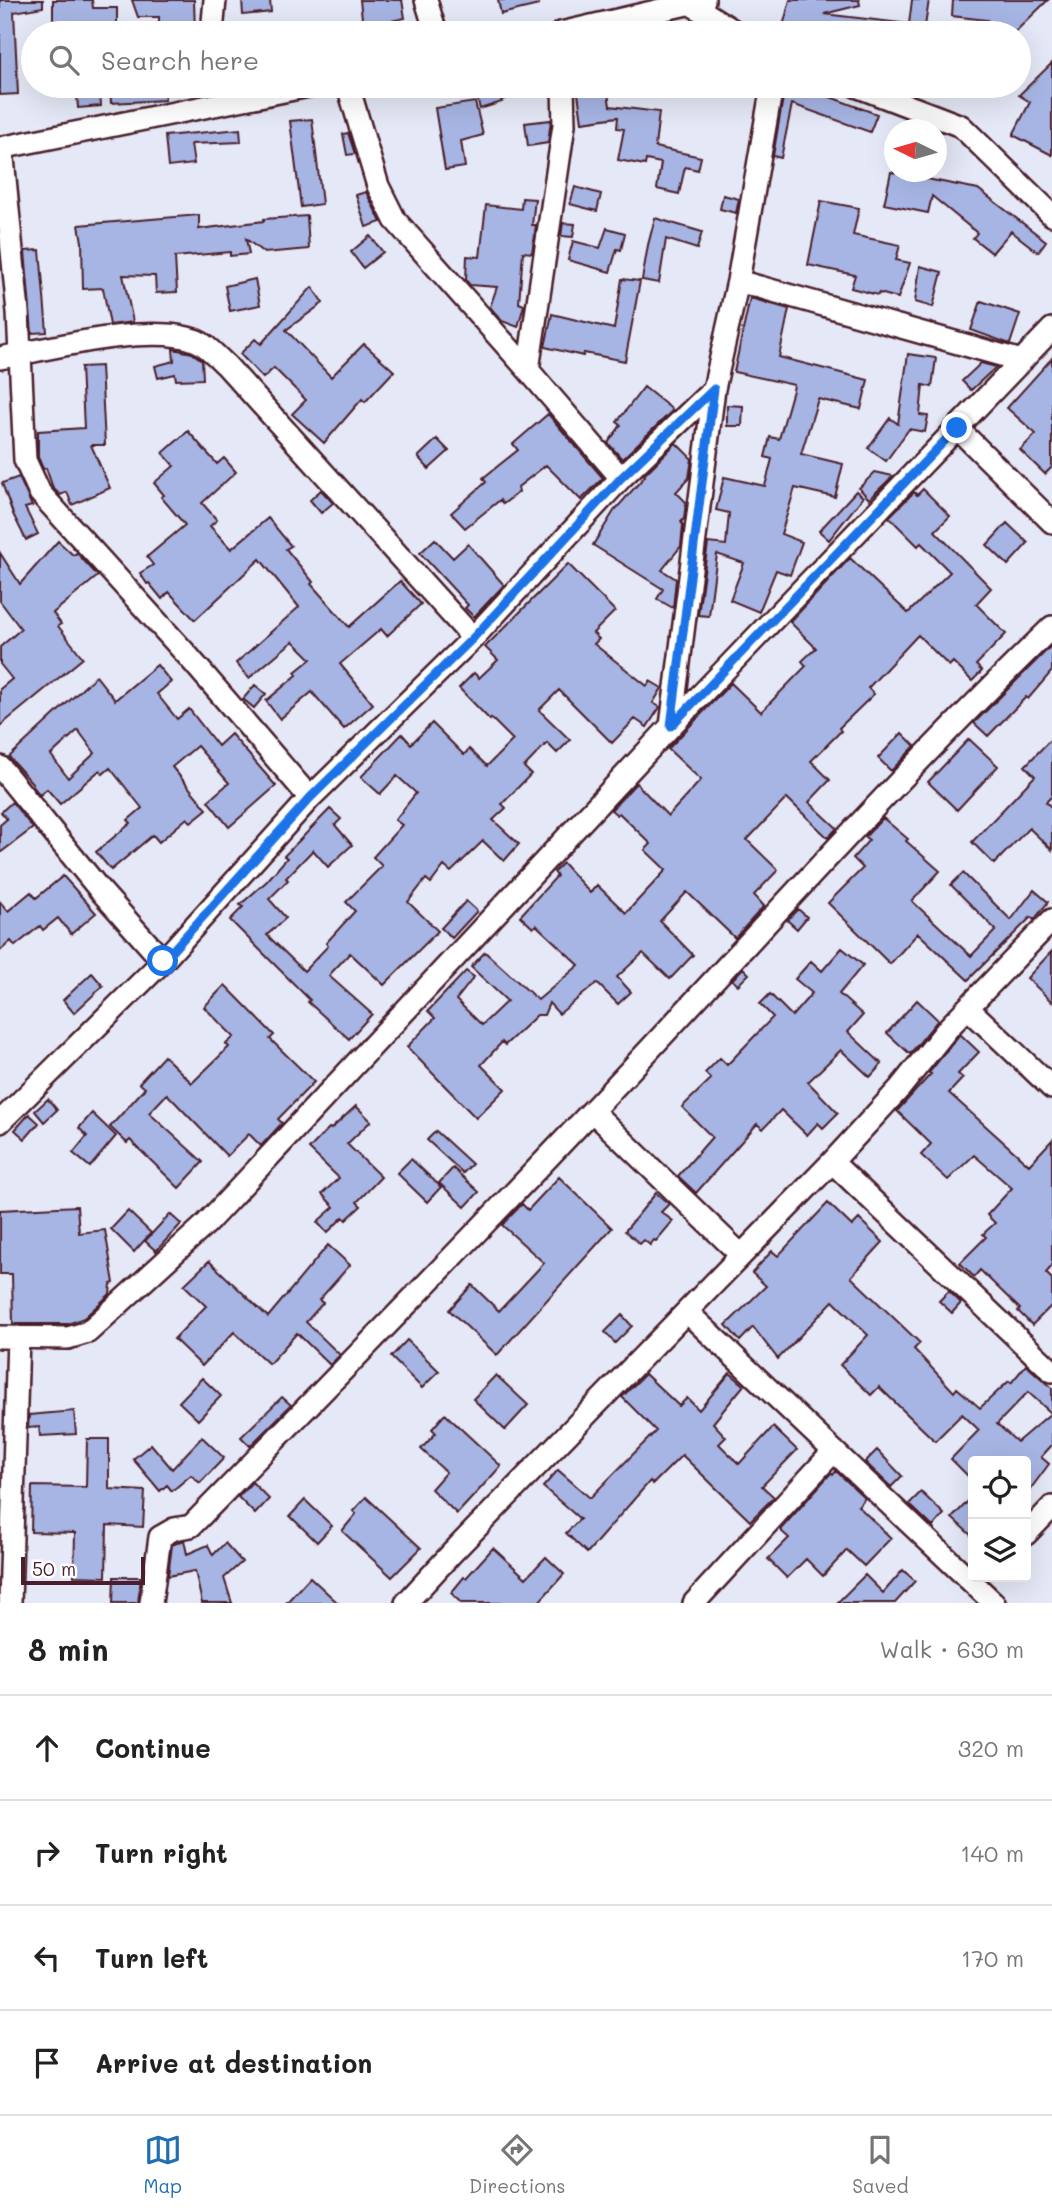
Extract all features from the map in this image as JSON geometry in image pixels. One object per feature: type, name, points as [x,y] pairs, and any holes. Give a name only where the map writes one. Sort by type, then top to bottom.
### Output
[{"type":"street","points":[[213,21],[215,0]]},
{"type":"street","points":[[426,0],[432,21]]},
{"type":"street","points":[[614,21],[697,2],[722,21]]},
{"type":"street","points":[[200,98],[1,148],[10,356],[25,460],[40,493],[188,656],[310,798]]},
{"type":"street","points":[[352,98],[378,186],[395,220],[621,478]]},
{"type":"street","points":[[528,370],[564,125],[563,98]]},
{"type":"street","points":[[671,726],[714,389],[738,281],[770,98]]},
{"type":"street","points":[[888,98],[961,126],[1052,215]]},
{"type":"street","points":[[738,281],[1022,361]]},
{"type":"street","points":[[10,1603],[9,1337],[68,1338],[88,1332],[206,1224],[671,726],[1052,329]]},
{"type":"street","points":[[10,356],[112,337],[176,335],[199,342],[226,365],[473,638]]},
{"type":"street","points":[[0,1122],[163,961],[310,798],[473,638],[621,478],[714,389]]},
{"type":"street","points":[[957,428],[1052,522]]},
{"type":"street","points":[[151,1603],[160,1537],[174,1529],[191,1526],[592,1111],[877,803],[1052,627]]},
{"type":"street","points":[[0,766],[99,889],[163,961]]},
{"type":"street","points":[[406,1603],[832,1162],[900,1088],[949,1027],[1052,920]]},
{"type":"street","points":[[969,1009],[1052,1088]]},
{"type":"street","points":[[592,1111],[741,1255]]},
{"type":"street","points":[[832,1162],[1052,1371]]},
{"type":"street","points":[[687,1312],[834,1451],[968,1571]]},
{"type":"street","points":[[700,1601],[834,1451]]},
{"type":"street","points":[[1031,1529],[1052,1507]]},
{"type":"street","points":[[980,1582],[994,1603]]},
{"type":"building","points":[[0,0],[43,0],[43,7],[14,12],[18,94],[0,95]]},
{"type":"building","points":[[53,0],[92,0],[93,8],[117,8],[117,21],[53,21]]},
{"type":"building","points":[[132,0],[194,0],[195,21],[159,21],[159,17],[138,17]]},
{"type":"building","points":[[242,0],[270,0],[271,12],[243,15]]},
{"type":"building","points":[[360,0],[402,0],[405,18],[362,21]]},
{"type":"building","points":[[498,0],[539,0],[539,5],[501,14]]},
{"type":"building","points":[[790,0],[859,0],[860,5],[824,14],[884,21],[784,21]]},
{"type":"building","points":[[912,0],[929,0],[926,21],[909,21]]},
{"type":"building","points":[[953,0],[1048,0],[1026,21],[986,21],[952,16]]},
{"type":"building","points":[[1052,63],[1052,155],[1013,135],[1030,102],[1024,98],[1031,98],[1031,83]]},
{"type":"building","points":[[77,98],[100,98],[101,106],[78,108]]},
{"type":"building","points":[[111,98],[165,98],[165,100],[111,103]]},
{"type":"building","points":[[477,98],[509,98],[501,100],[502,102],[480,109]]},
{"type":"building","points":[[579,98],[609,98],[610,106],[659,112],[655,147],[701,157],[698,170],[685,167],[679,194],[657,189],[661,163],[646,160],[645,165],[618,160],[624,129],[617,128],[618,117],[582,122]]},
{"type":"building","points":[[783,98],[833,98],[877,114],[870,132],[792,104],[781,158],[773,156]]},
{"type":"building","points":[[475,102],[483,135],[461,141],[465,167],[445,170],[435,108]]},
{"type":"building","points":[[312,119],[322,204],[301,207],[290,121]]},
{"type":"building","points":[[551,120],[548,143],[528,146],[525,123]]},
{"type":"building","points":[[240,129],[241,142],[191,144],[194,164],[168,167],[165,136]]},
{"type":"building","points":[[348,133],[355,154],[347,155],[343,134]]},
{"type":"building","points":[[889,182],[942,182],[978,189],[1046,241],[1038,252],[1011,231],[992,253],[973,238],[977,233],[932,196],[928,213],[884,204]]},
{"type":"building","points":[[575,187],[601,194],[597,211],[570,204]]},
{"type":"building","points":[[366,192],[381,222],[366,227],[356,195]]},
{"type":"building","points":[[723,195],[739,199],[736,213],[720,209]]},
{"type":"building","points":[[522,198],[535,199],[532,225],[536,225],[532,253],[523,252],[519,303],[524,305],[518,327],[502,321],[490,307],[497,287],[470,285],[466,280],[467,256],[480,257],[486,205],[521,209]]},
{"type":"building","points":[[821,201],[859,208],[853,235],[900,245],[896,260],[910,263],[898,298],[851,288],[855,275],[808,265]]},
{"type":"building","points":[[199,215],[199,229],[264,219],[307,216],[309,249],[264,253],[246,239],[249,254],[230,256],[230,252],[175,257],[177,292],[156,293],[155,276],[123,275],[133,322],[110,325],[103,288],[83,289],[79,225]]},
{"type":"building","points":[[655,218],[702,232],[697,249],[666,239],[659,283],[642,280]]},
{"type":"building","points":[[563,223],[575,224],[573,237],[561,236]]},
{"type":"building","points":[[607,228],[625,233],[621,250],[617,249],[610,272],[568,260],[573,241],[600,248]]},
{"type":"building","points":[[370,236],[383,252],[363,268],[351,252]]},
{"type":"building","points":[[40,250],[47,332],[32,333],[25,251]]},
{"type":"building","points":[[920,266],[942,272],[933,307],[915,302]]},
{"type":"building","points":[[255,279],[260,305],[230,311],[225,286]]},
{"type":"building","points":[[622,279],[640,281],[625,361],[584,353],[583,356],[545,347],[552,314],[614,329]]},
{"type":"building","points":[[312,287],[323,303],[286,330],[331,377],[364,344],[394,371],[365,402],[362,399],[324,443],[292,414],[306,400],[274,368],[263,378],[240,354],[255,339],[261,344]]},
{"type":"building","points":[[750,298],[789,309],[779,357],[868,380],[861,409],[818,399],[801,454],[843,464],[835,497],[795,488],[781,534],[802,542],[790,575],[776,570],[759,612],[730,600],[744,563],[717,554],[709,616],[698,615],[708,543],[726,545],[729,513],[716,510],[724,477],[765,486],[772,459],[765,457],[770,437],[779,439],[794,385],[734,372]]},
{"type":"building","points":[[981,301],[1020,314],[1010,344],[971,330]]},
{"type":"building","points":[[173,349],[192,353],[202,360],[203,379],[176,380],[175,374],[158,378],[155,366],[174,361]]},
{"type":"building","points":[[908,354],[936,358],[932,387],[923,385],[920,415],[928,416],[925,432],[909,429],[886,461],[868,448],[890,418],[898,424]]},
{"type":"building","points":[[1052,358],[1052,467],[1045,474],[1020,450],[1036,434],[1007,408]]},
{"type":"building","points":[[981,363],[996,367],[971,390],[962,381]]},
{"type":"building","points":[[101,366],[105,445],[91,445],[110,488],[72,505],[67,492],[60,495],[53,488],[46,468],[43,469],[38,457],[38,431],[84,428],[81,367]]},
{"type":"building","points":[[644,387],[673,410],[622,459],[608,443],[621,425],[617,422]]},
{"type":"building","points":[[727,405],[743,406],[742,426],[727,426]]},
{"type":"building","points":[[548,414],[603,478],[581,500],[546,465],[518,487],[519,492],[503,504],[500,500],[465,528],[451,513],[486,482],[483,478],[518,450],[513,444]]},
{"type":"building","points":[[188,431],[217,464],[224,458],[236,472],[202,503],[217,520],[210,526],[231,549],[268,518],[291,546],[286,549],[313,582],[311,584],[349,627],[400,581],[421,604],[387,636],[381,629],[340,664],[373,704],[344,729],[312,692],[280,719],[266,701],[297,675],[295,672],[311,659],[293,641],[249,678],[236,663],[299,607],[260,559],[195,620],[169,592],[162,599],[140,573],[153,565],[147,557],[185,525],[161,497],[164,495],[154,483],[174,466],[163,453]]},
{"type":"building","points":[[437,439],[449,451],[429,469],[418,457]]},
{"type":"building","points":[[676,443],[692,459],[689,478],[676,492],[686,502],[684,519],[681,522],[681,546],[662,570],[676,579],[673,608],[657,599],[663,589],[593,545],[614,511]]},
{"type":"building","points":[[875,472],[893,476],[869,499],[859,488]]},
{"type":"building","points":[[19,477],[32,506],[25,508],[38,534],[26,540],[2,483]]},
{"type":"building","points":[[923,489],[950,516],[935,531],[991,588],[976,604],[1006,634],[976,665],[982,671],[972,681],[953,662],[949,666],[918,635],[868,688],[874,694],[839,728],[841,731],[811,761],[830,780],[809,802],[837,828],[828,838],[787,798],[747,840],[778,870],[754,895],[764,906],[735,938],[687,892],[660,921],[693,955],[670,979],[643,953],[617,977],[631,992],[618,1004],[597,983],[559,1014],[549,1003],[544,1015],[537,1015],[505,1045],[502,1042],[481,1065],[505,1089],[476,1118],[407,1047],[435,1018],[428,1011],[466,971],[474,977],[456,1000],[482,1025],[507,1001],[471,967],[485,952],[538,1000],[579,965],[536,925],[533,928],[520,916],[557,876],[554,872],[563,863],[590,893],[597,885],[626,913],[666,870],[645,850],[651,844],[619,813],[617,815],[611,810],[636,783],[668,816],[701,780],[668,749],[731,683],[761,712],[806,666],[802,661],[816,648],[790,622],[850,558],[908,613],[950,572],[921,543],[918,546],[889,517],[914,492],[917,495]]},
{"type":"building","points":[[321,490],[333,503],[321,513],[310,500]]},
{"type":"building","points":[[856,491],[863,497],[829,540],[819,531]]},
{"type":"building","points":[[1007,523],[1028,543],[1008,565],[987,545]]},
{"type":"building","points":[[435,539],[453,558],[468,544],[504,585],[474,617],[465,608],[468,605],[420,553]]},
{"type":"building","points":[[58,541],[73,555],[77,553],[98,576],[53,613],[61,624],[58,626],[83,658],[0,726],[0,689],[12,679],[0,664],[0,647],[21,629],[0,601],[0,553],[20,584]]},
{"type":"building","points":[[568,564],[615,611],[593,633],[599,639],[594,644],[647,686],[650,681],[662,688],[653,703],[660,707],[647,727],[635,719],[612,743],[559,690],[539,710],[570,740],[557,753],[547,743],[524,767],[531,774],[502,804],[506,808],[493,820],[519,844],[504,861],[483,841],[451,872],[444,866],[431,883],[426,879],[408,902],[438,931],[384,985],[350,953],[333,971],[329,976],[372,1014],[349,1039],[308,1002],[310,1000],[230,920],[243,907],[240,905],[267,881],[287,858],[284,856],[330,809],[341,819],[335,825],[352,845],[328,867],[313,850],[286,878],[288,880],[269,899],[286,918],[267,935],[304,971],[328,946],[326,943],[355,911],[346,902],[382,866],[373,857],[402,825],[395,820],[416,793],[397,776],[380,794],[361,777],[402,734],[411,744],[432,723],[464,755],[469,749],[487,766],[513,740],[459,688],[474,673],[479,678],[498,660],[485,647]]},
{"type":"building","points":[[1052,645],[1052,671],[1028,699],[1026,697],[988,736],[974,723]]},
{"type":"building","points":[[157,665],[171,682],[157,694],[177,719],[189,709],[218,746],[231,734],[276,786],[229,827],[208,801],[229,783],[197,746],[172,767],[207,809],[191,822],[187,818],[159,842],[153,835],[111,870],[96,852],[131,823],[128,820],[142,808],[110,768],[103,774],[100,770],[60,804],[47,789],[40,795],[9,757],[96,676],[115,700]],"holes":[[[78,730],[95,753],[68,778],[51,755]]]},
{"type":"building","points":[[255,685],[266,694],[254,708],[243,699]]},
{"type":"building","points":[[902,733],[915,746],[891,771],[878,758]]},
{"type":"building","points":[[1052,738],[1052,796],[1046,802],[1052,808],[1052,850],[1029,828],[994,864],[972,842],[1035,776],[1025,766]]},
{"type":"building","points":[[969,739],[998,766],[957,810],[928,782]]},
{"type":"building","points":[[12,802],[33,828],[0,853],[0,825],[7,819],[1,812]]},
{"type":"building","points":[[883,818],[940,871],[912,901],[971,956],[996,930],[951,885],[963,873],[1011,920],[1034,890],[1048,902],[1034,920],[1031,917],[968,980],[918,933],[890,964],[828,903],[863,868],[853,858],[869,840],[865,837]]},
{"type":"building","points":[[63,876],[96,913],[71,934],[58,918],[43,930],[40,926],[15,946],[11,941],[0,951],[0,902],[8,911],[31,892],[36,898]]},
{"type":"building","points":[[466,901],[477,911],[452,938],[441,928]]},
{"type":"building","points":[[798,909],[807,917],[797,929],[787,920]]},
{"type":"building","points":[[842,948],[863,965],[839,994],[863,1015],[848,1032],[882,1064],[870,1077],[841,1050],[808,1082],[838,1113],[823,1128],[818,1123],[807,1135],[781,1110],[763,1129],[757,1124],[696,1193],[678,1176],[712,1137],[682,1107],[711,1079],[705,1073],[720,1058],[727,1065],[773,1017],[760,1004],[770,994],[792,1016],[812,993],[795,979],[811,961],[822,971]]},
{"type":"building","points":[[1052,951],[1052,1002],[1027,978]]},
{"type":"building","points":[[743,968],[749,974],[738,985],[732,980]]},
{"type":"building","points":[[92,973],[103,986],[74,1013],[63,1000]]},
{"type":"building","points":[[225,985],[274,1035],[270,1039],[314,1082],[278,1119],[282,1123],[261,1146],[249,1134],[227,1156],[167,1094],[149,1113],[203,1162],[179,1188],[130,1140],[127,1143],[110,1127],[145,1088],[139,1083],[164,1056],[192,1083],[229,1047],[226,1044],[234,1037],[204,1007]]},
{"type":"building","points":[[917,1000],[938,1020],[910,1054],[887,1033]]},
{"type":"building","points":[[960,1034],[979,1052],[958,1074],[963,1078],[949,1093],[1029,1165],[1052,1140],[1052,1266],[1046,1273],[1052,1279],[1052,1305],[1032,1325],[1018,1311],[1020,1309],[980,1270],[974,1277],[960,1263],[986,1237],[983,1234],[995,1223],[987,1215],[1012,1188],[974,1155],[948,1180],[921,1155],[931,1144],[897,1111],[931,1074],[929,1073]]},
{"type":"building","points":[[48,1099],[57,1110],[44,1122],[35,1111]]},
{"type":"building","points":[[356,1106],[371,1121],[347,1144],[381,1177],[357,1202],[361,1206],[346,1220],[343,1217],[327,1233],[317,1222],[334,1207],[322,1194],[339,1178],[309,1149]]},
{"type":"building","points":[[92,1113],[116,1136],[90,1167],[73,1153],[87,1136],[79,1128]]},
{"type":"building","points":[[29,1114],[39,1123],[25,1139],[15,1130]]},
{"type":"building","points":[[436,1131],[472,1164],[463,1173],[427,1140]]},
{"type":"building","points":[[411,1159],[441,1187],[427,1202],[397,1173]]},
{"type":"building","points":[[453,1168],[479,1192],[465,1207],[439,1183]]},
{"type":"building","points":[[559,1177],[612,1228],[497,1355],[449,1310],[472,1285],[499,1311],[544,1263],[502,1225],[522,1204],[528,1210]]},
{"type":"building","points":[[656,1193],[669,1204],[661,1212],[673,1221],[656,1241],[650,1245],[644,1240],[640,1244],[625,1231]]},
{"type":"building","points":[[828,1203],[852,1226],[859,1219],[883,1242],[851,1277],[920,1343],[914,1349],[954,1392],[957,1388],[980,1408],[1009,1381],[1011,1383],[1026,1365],[1052,1388],[1052,1445],[1041,1457],[1049,1464],[1031,1488],[1031,1456],[968,1456],[968,1476],[951,1459],[979,1430],[962,1414],[935,1441],[879,1387],[871,1395],[840,1365],[868,1335],[833,1301],[778,1359],[753,1327],[740,1341],[726,1325],[766,1286],[752,1273],[772,1251],[778,1256]],"holes":[[[1028,1392],[1051,1413],[1017,1442],[997,1424]]]},
{"type":"building","points":[[77,1206],[79,1233],[105,1230],[114,1283],[111,1284],[110,1294],[84,1318],[68,1324],[13,1324],[12,1274],[0,1274],[0,1210]]},
{"type":"building","points":[[128,1211],[151,1233],[134,1252],[111,1229]]},
{"type":"building","points":[[170,1214],[181,1224],[156,1251],[145,1241]]},
{"type":"building","points":[[328,1245],[350,1265],[319,1300],[323,1303],[306,1322],[340,1355],[330,1365],[297,1333],[269,1364],[234,1332],[202,1366],[174,1339],[206,1306],[184,1285],[209,1261],[268,1317]]},
{"type":"building","points":[[949,1291],[961,1303],[952,1313],[939,1301]]},
{"type":"building","points":[[622,1315],[632,1326],[615,1343],[605,1332]]},
{"type":"building","points":[[407,1340],[439,1371],[422,1388],[391,1357]]},
{"type":"building","points":[[730,1373],[744,1385],[713,1423],[726,1437],[719,1444],[739,1464],[773,1427],[797,1450],[762,1486],[774,1497],[750,1521],[682,1455],[653,1484],[650,1481],[587,1553],[566,1533],[580,1519],[543,1487],[558,1470],[590,1498],[656,1431],[622,1397],[645,1374],[679,1406],[687,1398],[699,1410]]},
{"type":"building","points":[[496,1375],[528,1405],[505,1430],[473,1399]]},
{"type":"building","points":[[202,1378],[221,1396],[198,1420],[179,1402]]},
{"type":"building","points":[[282,1397],[291,1405],[250,1446],[241,1437]]},
{"type":"building","points":[[74,1411],[76,1434],[40,1436],[39,1427],[28,1428],[29,1415]]},
{"type":"building","points":[[445,1414],[501,1466],[457,1514],[431,1489],[446,1472],[421,1449],[436,1433],[432,1429]]},
{"type":"building","points":[[202,1437],[224,1458],[200,1483],[191,1475],[172,1491],[167,1485],[160,1491],[133,1459],[151,1444],[172,1469]]},
{"type":"building","points":[[87,1439],[109,1439],[109,1489],[145,1491],[143,1527],[107,1525],[106,1577],[74,1576],[75,1533],[31,1532],[32,1486],[86,1487]]},
{"type":"building","points":[[877,1450],[902,1476],[891,1487],[865,1462]]},
{"type":"building","points":[[836,1471],[865,1498],[858,1506],[891,1538],[864,1566],[847,1550],[823,1576],[806,1559],[787,1578],[768,1559],[789,1538],[780,1530],[831,1473],[833,1475]]},
{"type":"building","points":[[252,1482],[269,1499],[255,1514],[238,1497]]},
{"type":"building","points":[[921,1492],[944,1514],[933,1527],[909,1504]]},
{"type":"building","points":[[366,1497],[421,1548],[392,1577],[342,1531],[356,1514],[353,1511]]},
{"type":"building","points":[[305,1500],[332,1526],[317,1542],[290,1516]]},
{"type":"building","points":[[968,1501],[968,1532],[952,1518]]},
{"type":"building","points":[[184,1540],[187,1554],[208,1545],[213,1555],[225,1543],[242,1562],[224,1578],[232,1603],[202,1603],[195,1571],[168,1576],[172,1545]]},
{"type":"building","points":[[493,1548],[526,1578],[546,1557],[564,1574],[538,1603],[461,1603],[451,1593]]},
{"type":"building","points":[[903,1570],[915,1581],[895,1603],[837,1603],[865,1575],[883,1593]]},
{"type":"building","points":[[114,1577],[141,1577],[138,1603],[113,1603]]},
{"type":"building","points":[[310,1577],[338,1603],[286,1603]]},
{"type":"route","points":[[163,961],[310,798],[473,638],[621,478],[714,389],[671,726],[957,428]]}]
